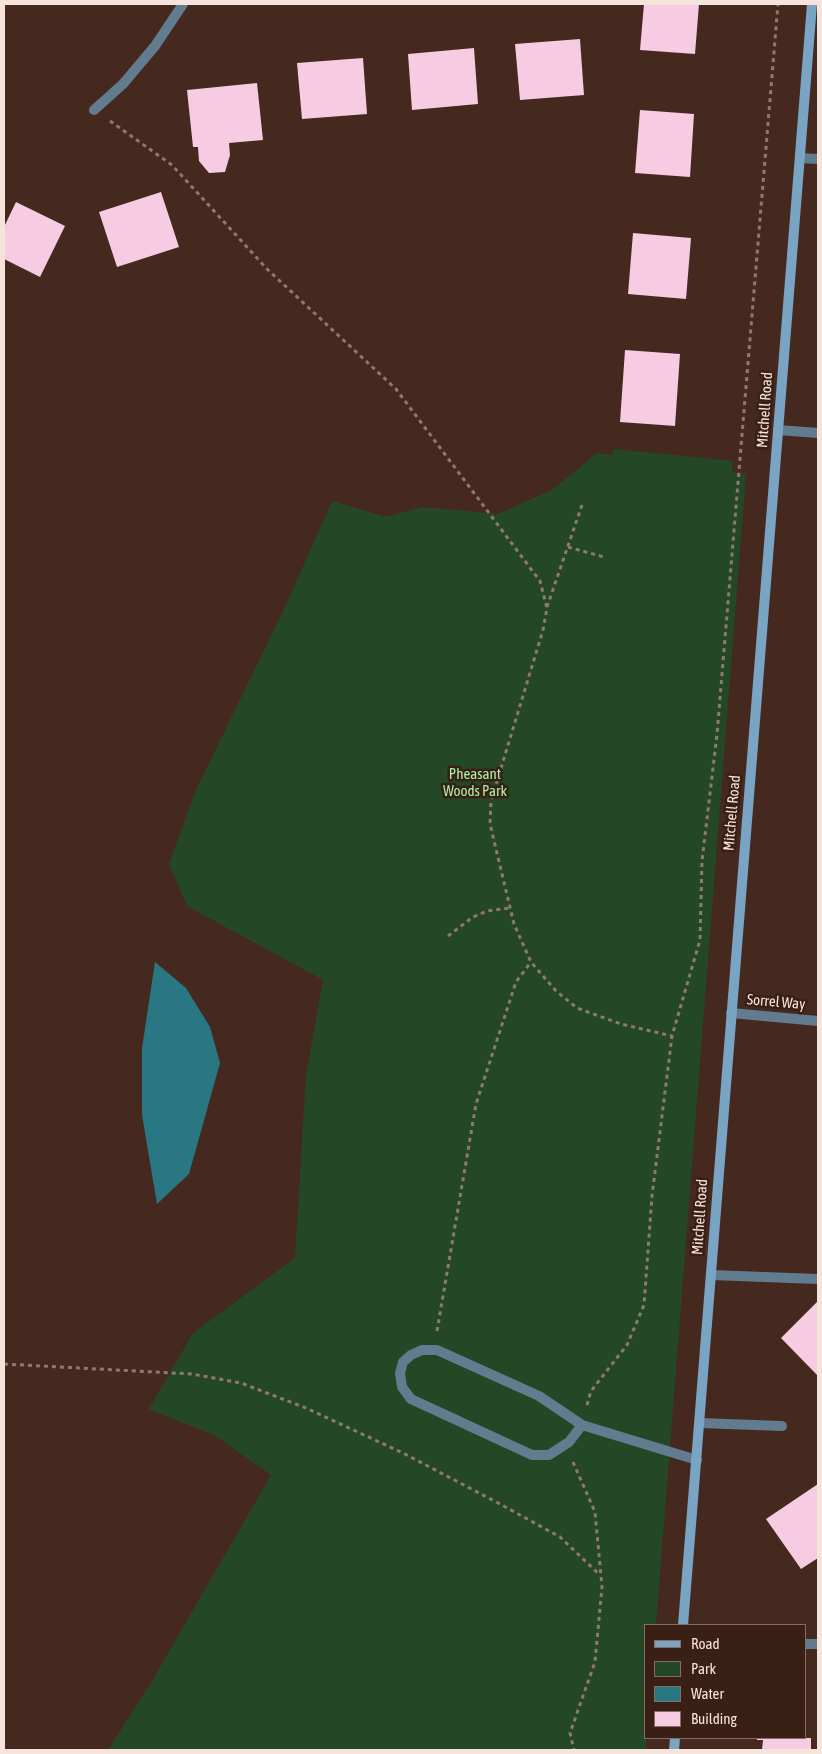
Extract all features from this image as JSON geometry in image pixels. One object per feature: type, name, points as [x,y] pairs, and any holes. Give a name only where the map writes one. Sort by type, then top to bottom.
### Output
[{"type":"main road","name":"Mitchell Road","points":[[683,1624],[812,4]]},
{"type":"street","points":[[94,110],[123,84],[155,46],[183,4]]},
{"type":"street","points":[[800,158],[818,159]]},
{"type":"street","points":[[778,430],[818,433]]},
{"type":"street","name":"Sorrel Way","points":[[731,1013],[818,1021]]},
{"type":"street","points":[[711,1275],[818,1279]]},
{"type":"street","points":[[582,1425],[569,1442],[549,1455],[532,1455],[411,1399],[402,1387],[400,1373],[404,1362],[411,1355],[422,1350],[437,1350],[539,1396],[582,1425],[697,1460]]},
{"type":"street","points":[[700,1423],[782,1426]]},
{"type":"path","points":[[582,1425],[591,1391],[627,1345],[644,1305],[652,1196],[672,1036],[700,940],[702,861],[718,715],[778,4]]},
{"type":"path","points":[[94,110],[172,165],[267,269],[396,389],[523,556],[540,581],[547,608]]},
{"type":"path","points":[[582,505],[547,608],[543,630],[491,801],[490,824],[514,924],[531,962],[556,991],[577,1008],[621,1024],[672,1036]]},
{"type":"path","points":[[568,547],[604,557]]},
{"type":"path","points":[[448,936],[473,917],[487,911],[510,908]]},
{"type":"path","points":[[437,1350],[436,1323],[476,1104],[516,982],[531,962]]},
{"type":"path","points":[[4,1364],[192,1374],[241,1383],[306,1408],[403,1453],[500,1504],[560,1537],[601,1575]]},
{"type":"path","points":[[574,1456],[572,1464],[595,1512],[601,1575],[595,1662],[570,1733],[574,1750]]},
{"type":"green space","name":"Pheasant Woods Park","points":[[614,449],[733,461],[732,472],[746,474],[656,1624],[644,1624],[644,1739],[646,1739],[646,1750],[108,1750],[152,1681],[271,1475],[214,1435],[149,1409],[193,1333],[295,1258],[306,1075],[323,980],[187,906],[169,864],[196,790],[285,607],[332,501],[386,517],[422,507],[498,514],[552,490],[597,453],[612,455]]},
{"type":"water","points":[[155,962],[186,988],[210,1027],[220,1063],[189,1174],[157,1204],[142,1115],[142,1048]]},
{"type":"building","points":[[644,4],[699,4],[695,54],[640,50]]},
{"type":"building","points":[[580,39],[584,95],[520,100],[515,44]]},
{"type":"building","points":[[474,48],[478,104],[412,110],[408,54]]},
{"type":"building","points":[[363,58],[367,114],[302,119],[297,63]]},
{"type":"building","points":[[257,83],[263,140],[229,143],[230,155],[225,172],[209,173],[199,161],[198,147],[193,147],[187,90]]},
{"type":"building","points":[[640,110],[694,114],[690,177],[635,173]]},
{"type":"building","points":[[161,192],[179,247],[117,267],[99,212]]},
{"type":"building","points":[[16,202],[65,226],[40,277],[4,259],[4,227]]},
{"type":"building","points":[[633,233],[691,238],[686,299],[628,294]]},
{"type":"building","points":[[625,350],[680,354],[675,426],[620,422]]},
{"type":"building","points":[[818,1301],[818,1376],[781,1338]]},
{"type":"building","points":[[818,1484],[818,1558],[801,1569],[766,1519]]},
{"type":"building","points":[[811,1738],[811,1750],[762,1750],[763,1740],[757,1740]]}]
